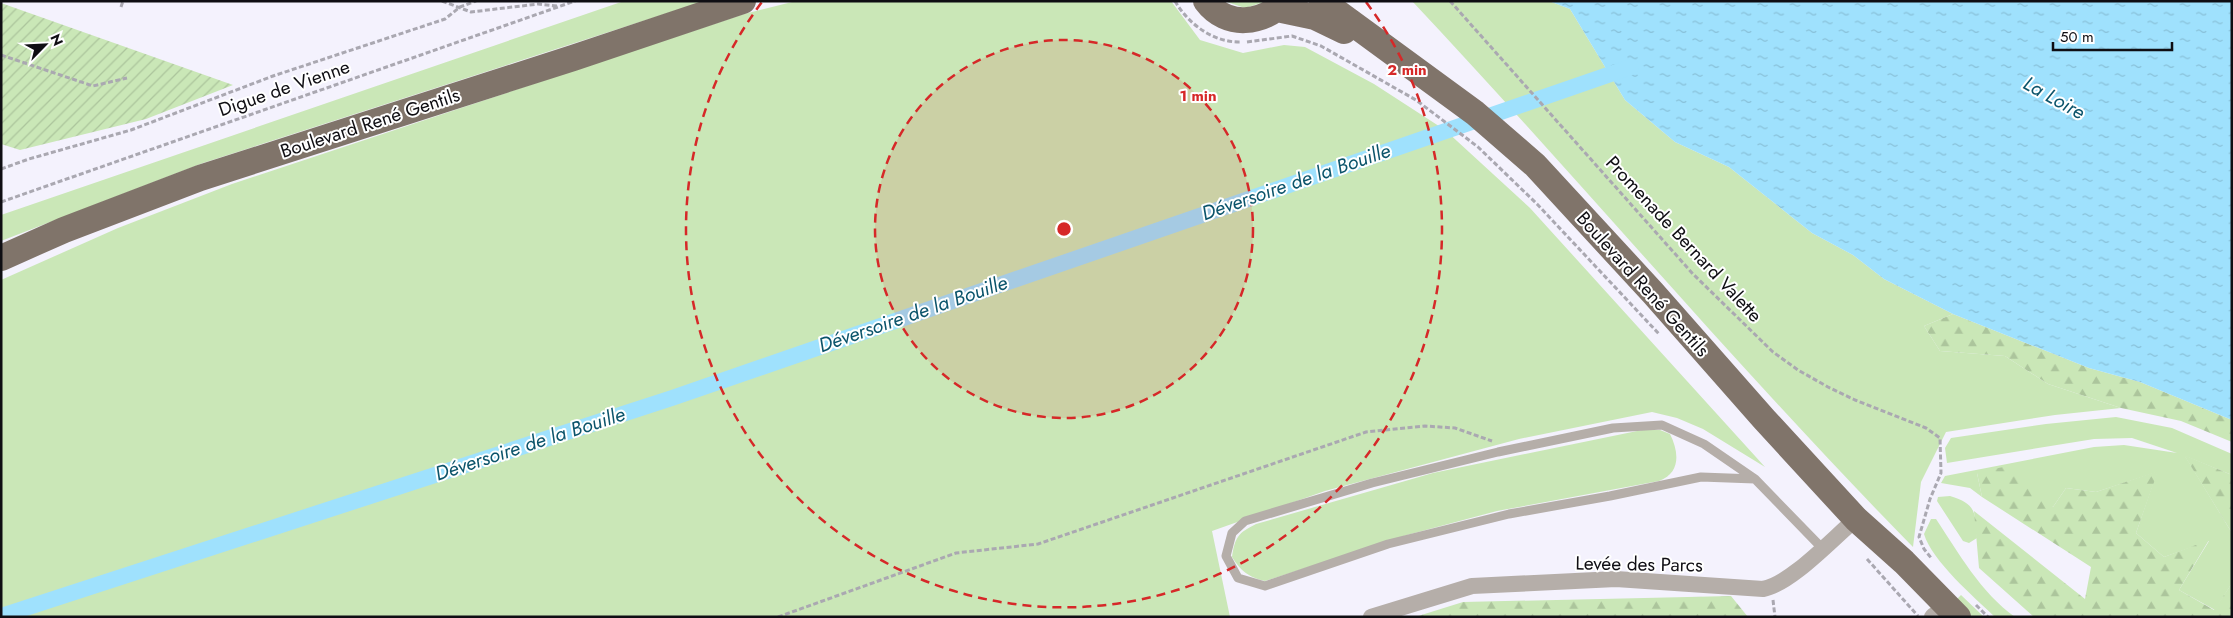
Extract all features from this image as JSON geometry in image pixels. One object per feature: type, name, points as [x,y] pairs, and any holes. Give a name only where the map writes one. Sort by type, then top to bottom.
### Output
[{"type":"main road","name":"Boulevard René Gentils","points":[[1,258],[64,230],[200,178],[564,61],[743,1]]},
{"type":"main road","points":[[1206,1],[1218,13],[1242,21],[1267,16],[1281,5]]},
{"type":"main road","name":"Boulevard René Gentils","points":[[1322,1],[1475,113],[1535,165],[1653,293],[1764,419],[1849,525],[1904,562],[1942,614]]},
{"type":"main road","name":"Boulevard René Gentils","points":[[1281,5],[1315,17],[1413,69]]},
{"type":"street","points":[[1314,1],[1413,69]]},
{"type":"street","name":"Levée des Parcs","points":[[1371,617],[1472,586],[1616,579],[1763,589],[1772,587],[1786,579],[1849,525]]},
{"type":"lane","points":[[1755,479],[1701,477],[1509,514],[1388,544],[1265,586],[1238,578],[1226,556],[1232,533],[1245,521],[1372,483],[1516,448],[1613,428],[1662,425],[1704,444],[1755,479],[1822,548]]},
{"type":"path","points":[[121,7],[123,1]]},
{"type":"path","points":[[442,1],[471,12],[538,4],[559,6]]},
{"type":"path","points":[[1,169],[29,159],[131,130],[274,76],[445,19],[459,8],[476,1]]},
{"type":"path","name":"Digue de Vienne","points":[[1,202],[575,1]]},
{"type":"path","points":[[1176,1],[1187,19],[1214,37],[1241,42],[1292,36],[1321,46],[1416,100],[1478,147],[1538,204],[1664,339]]},
{"type":"path","name":"Promenade Bernard Valette","points":[[1450,1],[1694,274],[1773,352],[1798,370],[1828,387],[1855,400],[1926,428],[1940,438],[1940,473],[1930,499],[1920,536],[1924,549],[1934,562]]},
{"type":"path","points":[[1,55],[93,86],[127,78]]},
{"type":"path","points":[[778,617],[956,554],[980,549],[1021,547],[1046,542],[1366,432],[1425,426],[1455,428],[1516,448]]},
{"type":"path","points":[[1849,525],[1942,614],[1988,617]]},
{"type":"green space","points":[[624,1],[705,1],[203,163],[1,241],[1,215]]},
{"type":"green space","points":[[796,1],[1171,1],[1200,40],[1243,53],[1284,45],[1305,47],[1374,84],[1445,130],[1530,208],[1765,467],[1703,429],[1677,418],[1652,412],[1519,439],[1325,491],[1212,531],[1230,617],[1,617],[1,280],[118,228],[232,184],[744,14]]},
{"type":"green space","points":[[1224,1],[1267,1],[1245,8]]},
{"type":"green space","points":[[1412,1],[1549,1],[1570,9],[1625,100],[1675,142],[1729,167],[1812,233],[1853,255],[1884,279],[1953,314],[1924,326],[1940,351],[2005,356],[2048,384],[2121,408],[2055,415],[1946,432],[1921,482],[1913,547],[1786,413]]},
{"type":"green space","points":[[1,3],[233,85],[146,119],[20,150],[1,144]]},
{"type":"green space","points":[[1953,314],[2089,368],[2140,382],[2232,420],[2232,442],[2181,421],[2121,408],[2048,384],[2005,356],[1940,351],[1924,326]]},
{"type":"green space","points":[[2116,417],[2172,428],[2232,454],[2232,475],[2185,456],[2232,533],[2232,583],[2215,610],[2179,590],[2209,541],[2164,557],[2136,533],[2157,472],[2096,492],[2066,488],[2053,507],[1977,473],[1982,497],[1970,488],[1941,483],[1945,476],[2094,447],[2124,445],[2177,453],[2132,438],[2094,439],[1947,463],[1945,448],[1951,438],[2046,424]]},
{"type":"green space","points":[[1642,430],[1660,430],[1670,434],[1673,441],[1676,455],[1675,467],[1671,473],[1659,481],[1497,511],[1407,535],[1265,581],[1254,578],[1246,573],[1232,557],[1238,536],[1256,524],[1433,473]]},
{"type":"green space","points":[[2184,455],[2232,475],[2232,533]]},
{"type":"green space","points":[[2016,464],[2053,507],[2066,488],[2096,492],[2158,471],[2136,533],[2164,557],[2209,540],[2179,590],[2214,610],[2232,583],[2232,617],[2034,617],[1979,568],[1974,511],[2085,599],[2091,567],[1982,497],[1977,473]]},
{"type":"green space","points":[[1950,496],[1965,502],[1973,511],[1977,538],[1969,543],[1963,541],[1937,501],[1938,497]]},
{"type":"green space","points":[[1931,519],[1936,519],[1962,558],[1991,596],[2015,617],[1995,617],[1944,567],[1928,544],[1924,534]]},
{"type":"green space","points":[[1961,595],[1984,617],[1972,617],[1966,608],[1953,603]]},
{"type":"green space","points":[[1731,596],[1748,617],[1415,617],[1463,602]]},
{"type":"water","name":"La Loire","points":[[1549,1],[2232,1],[2232,420],[2140,382],[2089,368],[1953,314],[1884,279],[1853,255],[1812,233],[1729,167],[1675,142],[1625,100],[1570,9]]},
{"type":"waterway","name":"Déversoire de la Bouille","points":[[1,616],[672,398],[1631,67]]}]
